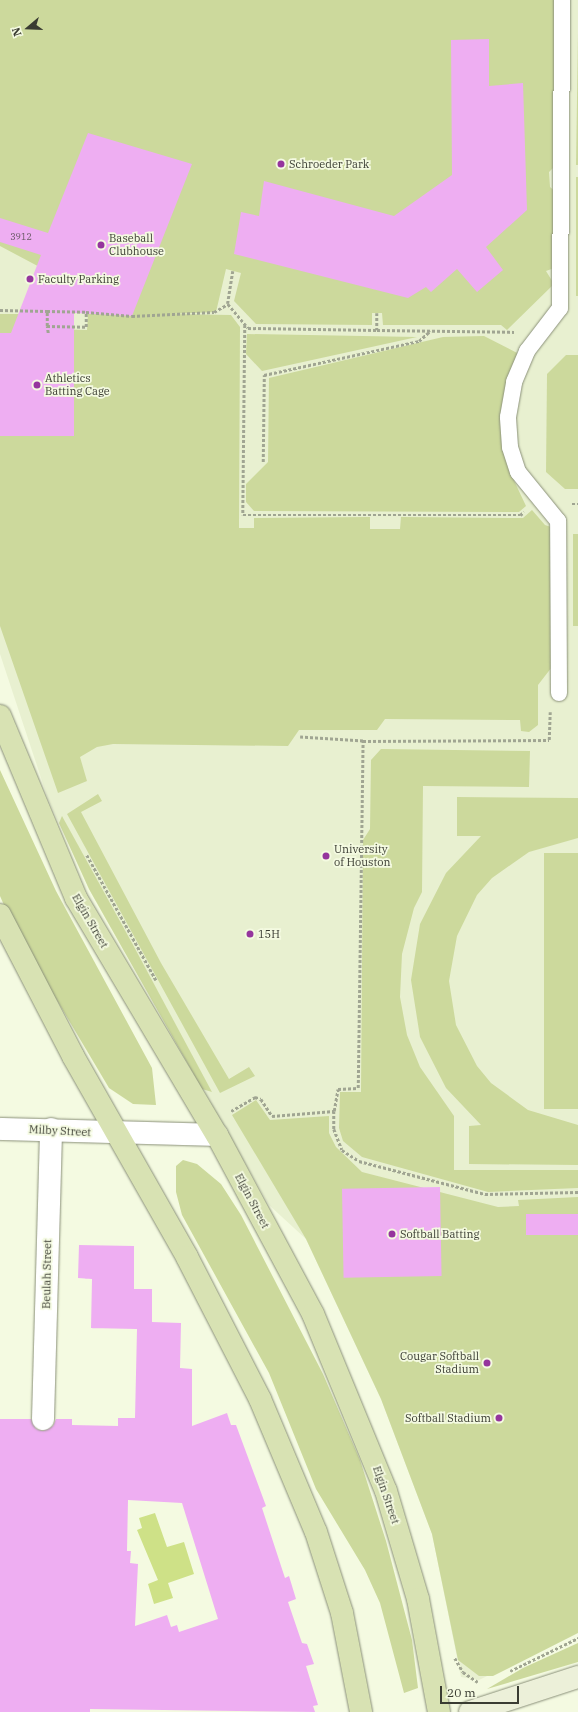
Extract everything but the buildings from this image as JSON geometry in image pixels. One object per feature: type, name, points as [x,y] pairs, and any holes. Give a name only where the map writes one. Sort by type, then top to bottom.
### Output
[{"type":"main road","name":"Elgin Street","points":[[0,716],[76,898],[218,1135],[313,1314],[386,1491],[418,1599],[439,1712]]},
{"type":"main road","points":[[0,914],[119,1135],[187,1257],[278,1439],[316,1532],[342,1612],[360,1712]]},
{"type":"main road","points":[[470,1712],[578,1677]]},
{"type":"street","name":"Milby Street","points":[[0,1129],[51,1129],[119,1135],[218,1135]]},
{"type":"street","name":"Beulah Street","points":[[43,1419],[51,1129]]},
{"type":"lane","points":[[559,685],[558,521],[538,500],[518,472],[510,447],[508,417],[514,382],[527,351],[560,308],[562,0]]},
{"type":"path","points":[[233,271],[228,304],[248,328],[541,333]]},
{"type":"path","points":[[0,310],[86,312],[132,316],[214,312],[228,304]]},
{"type":"path","points":[[47,311],[48,333]]},
{"type":"path","points":[[48,326],[86,327],[86,312]]},
{"type":"path","points":[[377,313],[377,330]]},
{"type":"path","points":[[244,325],[243,514],[520,515],[538,500]]},
{"type":"path","points":[[263,462],[264,375],[418,341],[430,331]]},
{"type":"path","points":[[300,737],[363,741],[549,740],[551,688],[559,685]]},
{"type":"path","points":[[363,741],[358,1088],[338,1089],[334,1111],[334,1129],[342,1150],[359,1161],[485,1194],[578,1192]]},
{"type":"path","points":[[229,1112],[255,1097],[261,1099],[272,1116],[334,1111]]},
{"type":"shaded area","name":"University of Houston","points":[[0,0],[578,0],[578,1631],[479,1680],[461,1677],[432,1534],[381,1399],[306,1239],[269,1205],[89,889],[48,799],[0,654]]},
{"type":"shaded area","points":[[0,0],[557,0],[555,166],[549,172],[550,187],[557,193],[557,267],[546,271],[554,284],[507,330],[501,325],[383,325],[382,313],[372,313],[372,325],[256,324],[234,301],[241,273],[226,269],[216,312],[171,314],[231,315],[240,327],[239,528],[254,528],[254,518],[370,517],[370,529],[400,529],[401,517],[523,518],[532,510],[545,525],[554,528],[555,663],[538,685],[538,725],[529,732],[521,731],[520,720],[385,719],[377,730],[299,730],[288,746],[113,744],[97,747],[80,757],[87,781],[58,793],[0,626],[0,436],[74,436],[74,334],[53,329],[87,330],[88,314],[128,314],[0,246]]},
{"type":"shaded area","points":[[578,32],[578,165],[576,165]]},
{"type":"shaded area","points":[[576,177],[578,177],[578,296],[576,296]]},
{"type":"shaded area","points":[[0,314],[43,314],[43,333],[0,333]]},
{"type":"shaded area","points":[[247,334],[417,337],[262,371],[246,354]]},
{"type":"shaded area","points":[[484,336],[521,355],[508,375],[500,420],[509,470],[526,506],[519,512],[254,511],[246,502],[246,484],[268,462],[269,378],[443,337]]},
{"type":"shaded area","points":[[566,355],[578,355],[578,489],[565,489],[546,472],[547,374]]},
{"type":"shaded area","points":[[573,534],[578,534],[578,626],[573,626]]},
{"type":"shaded area","points":[[381,749],[530,751],[529,787],[423,786],[422,892],[414,908],[402,954],[400,997],[407,1035],[420,1067],[454,1116],[454,1170],[578,1170],[578,1188],[488,1192],[362,1157],[343,1141],[339,1128],[340,1092],[361,1092],[363,840],[370,829],[371,760]]},
{"type":"shaded area","points":[[0,770],[56,891],[152,1068],[156,1105],[133,1104],[109,1088],[14,928],[0,896]]},
{"type":"shaded area","points":[[98,794],[102,801],[81,812],[161,963],[229,1079],[249,1067],[255,1076],[220,1093],[67,814]]},
{"type":"shaded area","points":[[457,797],[578,798],[578,838],[529,852],[492,878],[477,895],[457,936],[449,981],[456,1025],[477,1066],[491,1083],[528,1110],[578,1125],[578,1165],[469,1164],[469,1126],[481,1125],[446,1088],[420,1037],[411,980],[420,924],[446,873],[481,836],[457,836]]},
{"type":"shaded area","points":[[62,816],[212,1092],[202,1089],[89,889],[59,823]]},
{"type":"shaded area","points":[[544,853],[578,853],[578,1109],[544,1109]]},
{"type":"shaded area","name":"Cougar Softball Stadium","points":[[256,1100],[270,1120],[329,1116],[329,1133],[336,1147],[362,1172],[498,1207],[519,1206],[518,1200],[578,1197],[578,1633],[493,1676],[479,1676],[458,1660],[432,1534],[381,1399],[306,1239],[232,1115]]},
{"type":"shaded area","points":[[183,1160],[197,1164],[221,1184],[241,1215],[323,1374],[360,1460],[386,1541],[412,1640],[418,1688],[404,1693],[380,1603],[365,1570],[316,1489],[269,1373],[182,1215],[176,1192],[176,1166]]},
{"type":"shaded area","points":[[155,1513],[167,1547],[184,1542],[194,1574],[168,1583],[173,1598],[154,1604],[148,1584],[158,1580],[137,1530],[142,1528],[139,1518]]},
{"type":"shaded area","points":[[578,1643],[578,1662],[487,1689],[523,1668]]},
{"type":"place","name":"Schroeder Park","points":[[281,164]]},
{"type":"place","name":"Baseball Clubhouse","points":[[101,245]]},
{"type":"place","name":"Faculty Parking","points":[[30,279]]},
{"type":"place","name":"Athletics Batting Cage","points":[[37,385]]},
{"type":"place","name":"University of Houston","points":[[326,856]]},
{"type":"place","name":"15H","points":[[250,934]]},
{"type":"place","name":"Softball Batting","points":[[392,1234]]},
{"type":"place","name":"Cougar Softball Stadium","points":[[487,1363]]},
{"type":"place","name":"Softball Stadium","points":[[499,1418]]}]
